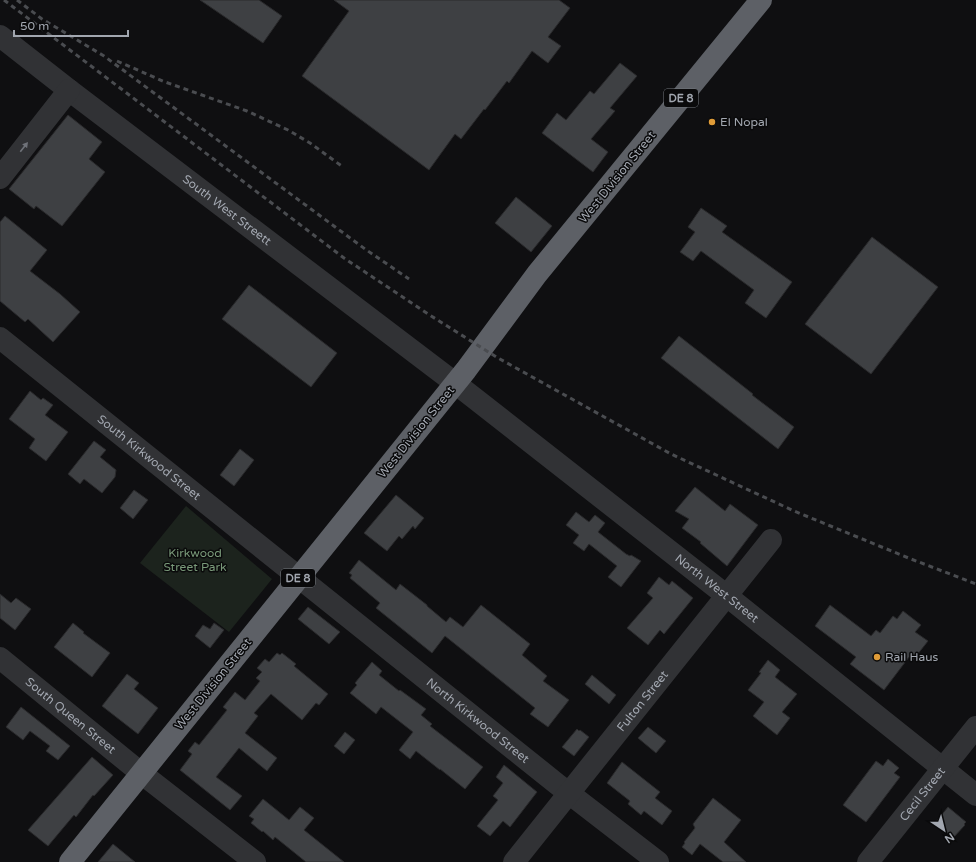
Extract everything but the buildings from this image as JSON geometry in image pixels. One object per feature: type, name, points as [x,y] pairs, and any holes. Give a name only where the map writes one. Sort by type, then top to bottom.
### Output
[{"type":"highway","name":"West Division Street","points":[[70,862],[455,383],[537,274],[761,0]]},
{"type":"street","name":"South West Streett","points":[[0,36],[455,383]]},
{"type":"street","points":[[0,178],[69,90]]},
{"type":"street","name":"South Kirkwood Street","points":[[0,338],[300,577]]},
{"type":"street","name":"North West Street","points":[[455,383],[727,596],[976,795]]},
{"type":"street","name":"Fulton Street","points":[[514,862],[771,540]]},
{"type":"street","name":"North Kirkwood Street","points":[[300,577],[569,793],[658,862]]},
{"type":"street","name":"South Queen Street","points":[[0,658],[141,772],[256,862]]},
{"type":"street","name":"Cecil Street","points":[[868,862],[976,727]]},
{"type":"green space","name":"Kirkwood Street Park","points":[[186,506],[272,579],[229,632],[140,563]]},
{"type":"railway","points":[[4,0],[344,258],[428,314],[498,358],[671,454],[794,511],[976,584]]},
{"type":"railway","points":[[17,0],[42,19],[104,56],[365,249],[409,279]]},
{"type":"railway","points":[[117,61],[165,82],[247,111],[288,130],[310,143],[343,167]]},
{"type":"place","name":"El Nopal","points":[[712,122]]},
{"type":"place","name":"Rail Haus","points":[[877,657]]}]
